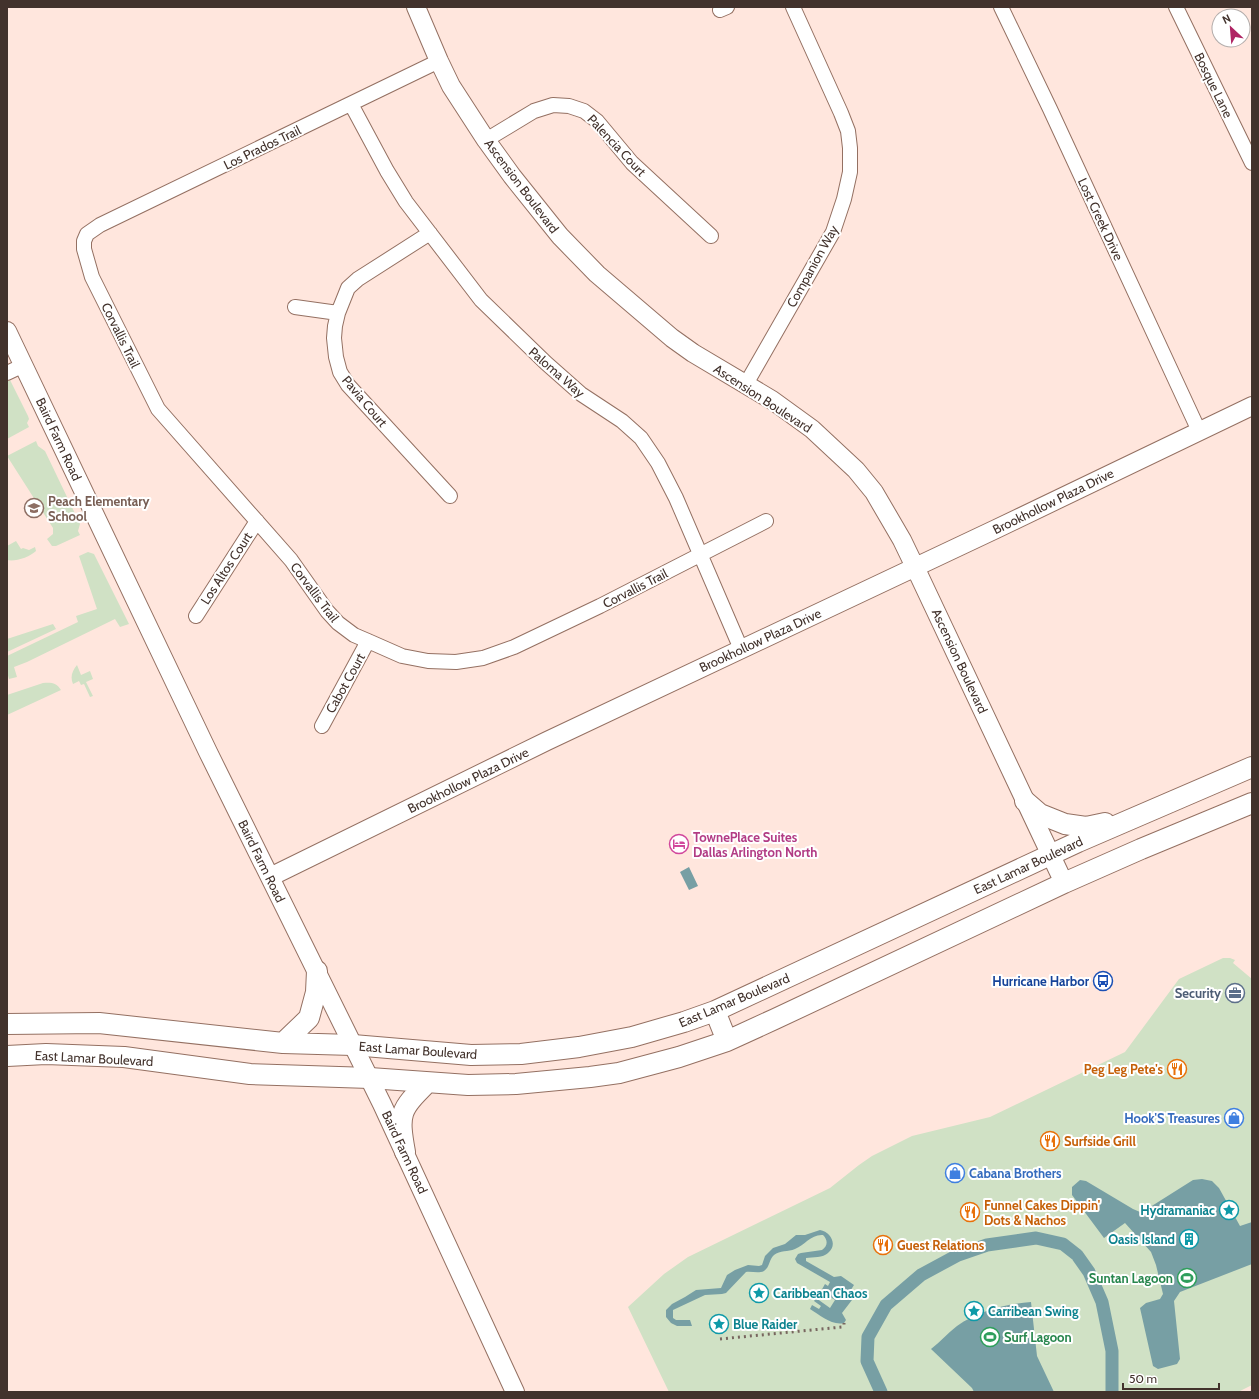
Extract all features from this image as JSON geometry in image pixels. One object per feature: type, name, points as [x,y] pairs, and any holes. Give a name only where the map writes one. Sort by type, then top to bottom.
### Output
[{"type":"main road","name":"East Lamar Boulevard","points":[[7,1024],[99,1023],[283,1043],[353,1045],[472,1055],[521,1054],[551,1051],[632,1037],[684,1022],[715,1011],[1050,855],[1134,817],[1252,768]]},
{"type":"main road","points":[[1025,801],[1040,814],[1065,824],[1086,827],[1134,817]]},
{"type":"main road","name":"East Lamar Boulevard","points":[[7,1056],[46,1054],[124,1057],[250,1074],[370,1078],[427,1083],[490,1085],[590,1077],[618,1073],[673,1059],[727,1041],[1064,883],[1252,803]]},
{"type":"main road","points":[[283,1043],[309,1018],[316,992],[317,971]]},
{"type":"main road","points":[[715,1011],[727,1041]]},
{"type":"main road","points":[[405,1152],[401,1129],[401,1116],[408,1102],[427,1083]]},
{"type":"street","name":"Ascension Boulevard","points":[[416,7],[451,86],[486,140],[512,176],[560,236],[597,274],[672,338],[693,353],[772,400],[812,430],[856,470],[874,492],[902,540],[1004,753],[1064,883]]},
{"type":"street","name":"Companion Way","points":[[746,384],[833,232],[844,199],[850,172],[848,131],[793,7]]},
{"type":"street","name":"Lost Creek Drive","points":[[1001,7],[1050,109],[1199,431]]},
{"type":"street","name":"Bosque Lane","points":[[1176,7],[1252,163]]},
{"type":"street","name":"Los Prados Trail","points":[[87,234],[100,225],[439,61]]},
{"type":"street","name":"Paloma Way","points":[[351,104],[387,171],[406,202],[481,300],[540,358],[581,394],[622,421],[641,438],[658,463],[676,498],[741,649]]},
{"type":"street","name":"Palencia Court","points":[[486,140],[534,111],[554,105],[569,106],[584,111],[597,121],[632,163],[711,236]]},
{"type":"street","name":"Pavia Court","points":[[430,233],[358,279],[348,288],[338,313],[334,338],[336,357],[340,372],[348,385],[450,496]]},
{"type":"street","name":"Corvallis Trail","points":[[87,234],[84,242],[84,249],[92,277],[158,409],[291,560],[327,611],[338,623],[354,635],[402,656],[428,662],[456,662],[483,658],[514,647],[600,606],[766,521]]},
{"type":"street","points":[[295,307],[338,313]]},
{"type":"street","name":"Baird Farm Road","points":[[7,330],[106,540],[270,877],[370,1078],[515,1392]]},
{"type":"street","points":[[7,373],[24,365]]},
{"type":"street","name":"Brookhollow Plaza Drive","points":[[270,877],[554,738],[1252,406]]},
{"type":"street","name":"Los Altos Court","points":[[196,616],[257,521]]},
{"type":"street","name":"Cabot Court","points":[[322,726],[368,641]]},
{"type":"green space","points":[[7,379],[8,381],[10,380],[28,416],[29,419],[27,423],[29,427],[7,439]]},
{"type":"green space","points":[[36,441],[38,446],[45,451],[80,524],[78,531],[80,535],[56,546],[52,546],[47,539],[53,534],[53,528],[7,456]]},
{"type":"green space","points":[[16,541],[21,549],[23,548],[29,550],[35,547],[36,551],[22,558],[7,560],[7,546]]},
{"type":"green space","points":[[88,552],[94,554],[129,624],[120,627],[115,619],[14,667],[17,677],[9,679],[7,672],[7,656],[78,622],[76,616],[97,609],[79,556]]},
{"type":"green space","points":[[53,624],[56,629],[7,652],[7,639]]},
{"type":"green space","points":[[77,665],[81,675],[90,671],[93,679],[86,682],[93,696],[90,697],[84,684],[81,685],[79,681],[73,684],[72,674]]},
{"type":"green space","points":[[43,683],[54,684],[61,690],[7,715],[7,695]]},
{"type":"green space","points":[[1223,958],[1235,960],[1233,963],[1252,979],[1252,1385],[1238,1392],[669,1392],[628,1307],[664,1274],[688,1257],[830,1188],[872,1156],[912,1136],[990,1117],[1125,1052],[1179,979]]},
{"type":"water","points":[[689,867],[698,886],[689,890],[680,872]]},
{"type":"water","name":"Suntan Lagoon","points":[[1202,1179],[1212,1181],[1219,1188],[1240,1226],[1252,1222],[1252,1264],[1180,1292],[1174,1301],[1180,1359],[1177,1364],[1158,1369],[1153,1366],[1140,1308],[1146,1303],[1160,1299],[1163,1294],[1156,1265],[1151,1252],[1125,1223],[1104,1238],[1072,1195],[1072,1187],[1080,1180],[1086,1181],[1140,1212],[1193,1180]]},
{"type":"water","points":[[820,1230],[824,1231],[830,1236],[833,1246],[828,1253],[823,1256],[806,1258],[806,1261],[834,1277],[841,1276],[854,1285],[847,1296],[852,1300],[842,1313],[846,1320],[844,1323],[835,1323],[810,1309],[812,1305],[819,1309],[821,1306],[814,1301],[816,1298],[830,1308],[835,1300],[821,1291],[825,1284],[828,1286],[830,1282],[797,1263],[795,1259],[798,1254],[801,1253],[822,1250],[827,1243],[823,1235],[815,1236],[795,1249],[776,1253],[764,1271],[746,1272],[726,1293],[705,1295],[673,1310],[673,1318],[676,1320],[690,1320],[692,1326],[677,1326],[671,1323],[666,1317],[666,1310],[672,1304],[696,1290],[721,1288],[727,1275],[735,1270],[748,1265],[762,1265],[765,1256],[773,1248],[785,1244],[796,1235],[805,1235]]},
{"type":"water","name":"Surf Lagoon","points":[[1031,1302],[1037,1356],[1054,1392],[974,1392],[972,1388],[931,1349],[957,1326],[974,1316],[992,1309],[1012,1304]]},
{"type":"waterway","points":[[881,1392],[867,1361],[868,1337],[886,1305],[921,1275],[958,1255],[987,1245],[1036,1238],[1063,1244],[1077,1255],[1089,1272],[1102,1302],[1112,1351],[1112,1392]]},
{"type":"railway","points":[[720,1339],[842,1327],[844,1323]]},
{"type":"place","name":"Peach Elementary School","points":[[34,508]]},
{"type":"place","name":"TownePlace Suites Dallas Arlington North","points":[[679,844]]},
{"type":"place","name":"Hurricane Harbor","points":[[1103,981]]},
{"type":"place","name":"Security","points":[[1235,993]]},
{"type":"place","name":"Peg Leg Pete's","points":[[1177,1069]]},
{"type":"place","name":"Hook'S Treasures","points":[[1234,1118]]},
{"type":"place","name":"Surfside Grill","points":[[1050,1141]]},
{"type":"place","name":"Cabana Brothers","points":[[955,1173]]},
{"type":"place","name":"Hydramaniac","points":[[1229,1210]]},
{"type":"place","name":"Funnel Cakes Dippin' Dots & Nachos","points":[[970,1212]]},
{"type":"place","name":"Oasis Island","points":[[1189,1239]]},
{"type":"place","name":"Guest Relations","points":[[883,1245]]},
{"type":"place","name":"Suntan Lagoon","points":[[1187,1278]]},
{"type":"place","name":"Caribbean Chaos","points":[[759,1293]]},
{"type":"place","name":"Carribean Swing","points":[[974,1311]]},
{"type":"place","name":"Blue Raider","points":[[719,1324]]},
{"type":"place","name":"Surf Lagoon","points":[[990,1337]]}]
